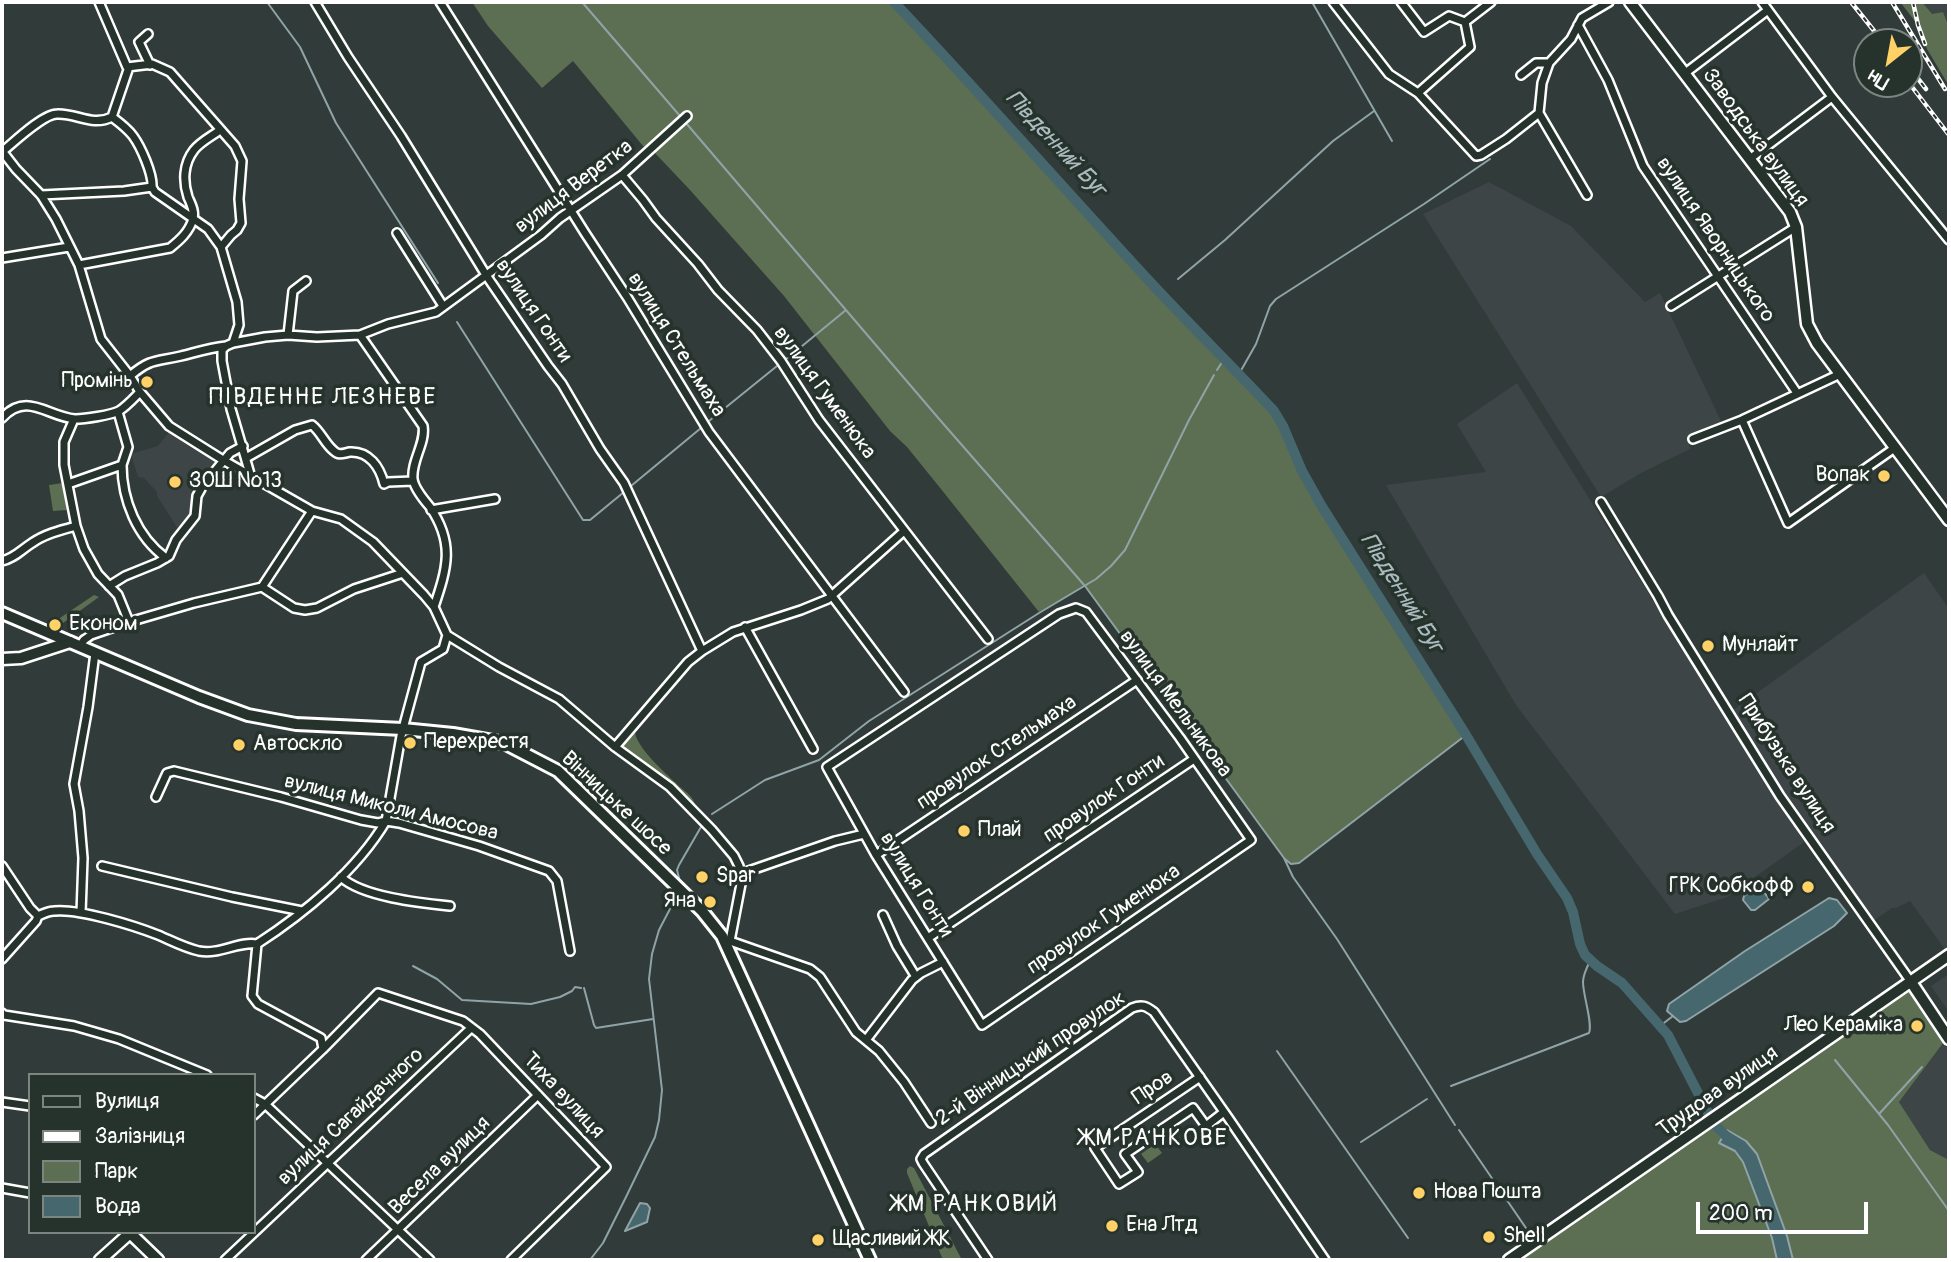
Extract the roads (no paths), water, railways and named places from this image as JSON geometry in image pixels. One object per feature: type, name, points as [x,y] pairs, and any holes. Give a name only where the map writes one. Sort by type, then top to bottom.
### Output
[{"type":"main road","name":"Вінницьке шосе","points":[[2,613],[247,715],[296,724],[403,729],[504,743],[558,771],[702,911],[727,942],[870,1260]]},
{"type":"street","points":[[99,2],[129,67]]},
{"type":"street","name":"вулиця Гонти","points":[[315,2],[486,275],[562,384],[600,449],[624,483],[702,651]]},
{"type":"street","name":"вулиця Стельмаха","points":[[440,2],[709,432],[904,692]]},
{"type":"street","points":[[1333,2],[1389,74],[1418,93],[1476,156],[1506,139],[1539,113]]},
{"type":"street","points":[[1401,2],[1424,32],[1449,16],[1465,22]]},
{"type":"street","points":[[1465,22],[1491,2]]},
{"type":"street","points":[[1587,195],[1539,113],[1542,83],[1549,63],[1571,39],[1578,25],[1587,15],[1609,2]]},
{"type":"street","name":"Заводська вулиця","points":[[1630,2],[1790,212],[1796,227],[1807,324],[1817,343],[1949,520]]},
{"type":"street","points":[[1762,2],[1832,97],[1949,240]]},
{"type":"street","points":[[1684,74],[1768,9]]},
{"type":"street","points":[[1418,93],[1470,47],[1465,22]]},
{"type":"street","name":"вулиця Яворницького","points":[[1578,25],[1608,80],[1643,166],[1797,393]]},
{"type":"street","points":[[148,34],[139,42],[150,65]]},
{"type":"street","points":[[1521,75],[1536,63],[1549,63]]},
{"type":"street","points":[[129,67],[150,65],[170,72],[235,146],[242,161],[239,199],[241,223],[221,247]]},
{"type":"street","points":[[129,67],[112,117],[103,122],[56,113],[2,151],[40,195],[55,219],[79,265],[101,339],[141,393],[169,426],[312,511],[341,519],[373,542],[434,607],[447,635],[559,699],[615,747],[670,787],[734,856],[741,884],[727,942],[810,969],[820,977],[856,1032],[879,1051],[904,1082],[931,1123]]},
{"type":"street","points":[[1751,158],[1832,97]]},
{"type":"street","name":"вулиця Веретка","points":[[130,376],[152,361],[201,349],[265,337],[360,335],[388,324],[436,312],[560,218],[622,175],[687,116]]},
{"type":"street","points":[[112,117],[134,136],[149,170],[155,192],[208,229],[221,247],[237,302],[239,326],[229,344],[222,350],[224,373],[231,409],[250,475]]},
{"type":"street","points":[[79,265],[170,248],[188,232],[193,220],[193,210],[184,185],[184,172],[194,150],[220,130]]},
{"type":"street","name":"вулиця Гуменюка","points":[[622,175],[656,218],[781,360],[819,420],[988,639]]},
{"type":"street","points":[[40,195],[152,187]]},
{"type":"street","points":[[1671,306],[1796,227]]},
{"type":"street","points":[[397,233],[443,306]]},
{"type":"street","points":[[2,258],[69,247]]},
{"type":"street","points":[[288,335],[293,291],[306,281]]},
{"type":"street","points":[[360,335],[423,426],[424,433],[416,456],[413,481],[439,524],[446,546],[446,571],[434,607]]},
{"type":"street","points":[[1692,439],[1742,420],[1840,374]]},
{"type":"street","points":[[2,418],[11,410],[32,405],[74,419],[118,412],[141,393]]},
{"type":"street","points":[[118,412],[128,447],[122,465],[122,482],[130,510],[146,541],[166,558]]},
{"type":"street","points":[[74,419],[64,442],[64,466],[76,526],[84,549],[98,574],[118,595],[129,622]]},
{"type":"street","points":[[1742,420],[1788,523],[1896,447]]},
{"type":"street","points":[[246,458],[295,430],[312,425],[333,451],[339,454],[356,452],[366,455],[375,463],[384,484],[413,481]]},
{"type":"street","points":[[109,586],[169,556],[176,540],[195,516],[197,496],[202,487],[230,453],[243,446]]},
{"type":"street","points":[[68,484],[122,465]]},
{"type":"street","points":[[431,510],[495,499]]},
{"type":"street","name":"Прибузька вулиця","points":[[1601,502],[1780,796],[1949,1040]]},
{"type":"street","points":[[2,659],[21,658],[75,644],[91,635],[129,622],[262,587],[312,511]]},
{"type":"street","points":[[2,561],[17,555],[30,543],[42,537],[76,526]]},
{"type":"street","points":[[615,747],[688,662],[702,651],[733,632],[801,610],[831,596],[904,531]]},
{"type":"street","points":[[262,587],[295,608],[305,610],[317,608],[354,589],[403,573]]},
{"type":"street","name":"вулиця Мельникова","points":[[827,767],[1059,614],[1076,608],[1086,612],[1251,840]]},
{"type":"street","points":[[745,627],[813,749]]},
{"type":"street","points":[[2,959],[38,916],[63,910],[135,927],[201,951],[257,944],[302,911],[341,877],[386,821],[403,729],[422,662],[443,649],[447,635]]},
{"type":"street","points":[[81,914],[83,858],[74,784],[95,653]]},
{"type":"street","name":"провулок Стельмаха","points":[[876,855],[1137,680]]},
{"type":"street","name":"провулок Гонти","points":[[928,938],[1194,758]]},
{"type":"street","name":"вулиця Гонти","points":[[827,767],[876,855],[978,1019]]},
{"type":"street","name":"вулиця Миколи Амосова","points":[[156,797],[167,773],[174,771],[361,820],[378,823],[386,821],[479,846],[549,871],[557,881],[570,951]]},
{"type":"street","points":[[740,874],[835,841],[864,834]]},
{"type":"street","name":"провулок Гуменюка","points":[[978,1019],[982,1025],[1251,840]]},
{"type":"street","points":[[2,866],[38,916]]},
{"type":"street","points":[[102,866],[302,911]]},
{"type":"street","points":[[341,877],[355,887],[382,895],[450,906]]},
{"type":"street","points":[[883,915],[897,946],[916,977]]},
{"type":"street","points":[[256,1113],[323,1049],[321,1038],[258,1004],[253,996],[257,944]]},
{"type":"street","name":"Трудова вулиця","points":[[1509,1260],[1949,955]]},
{"type":"street","points":[[866,1040],[916,977],[943,962]]},
{"type":"street","name":"Тиха вулиця","points":[[323,1049],[378,993],[463,1021],[480,1034],[606,1167],[511,1260]]},
{"type":"street","name":"2-й Вінницький провулок","points":[[988,1260],[921,1159],[924,1154],[1132,1007],[1140,1005],[1147,1006],[1154,1013],[1325,1260]]},
{"type":"street","points":[[2,1013],[74,1026],[119,1039],[202,1073]]},
{"type":"street","name":"вулиця Сагайдачного","points":[[256,1231],[471,1028]]},
{"type":"street","name":"Пров","points":[[1200,1077],[1095,1148],[1119,1184],[1138,1172],[1125,1154],[1193,1108],[1206,1126],[1224,1112]]},
{"type":"street","name":"Весела вулиця","points":[[366,1260],[538,1096]]},
{"type":"street","points":[[256,1099],[265,1104],[329,1163],[430,1260]]},
{"type":"street","points":[[2,1102],[28,1106]]},
{"type":"street","points":[[2,1188],[28,1194]]},
{"type":"street","points":[[100,1260],[129,1234]]},
{"type":"street","points":[[131,1234],[158,1260]]},
{"type":"street","name":"вулиця Сагайдачного","points":[[225,1260],[253,1234]]},
{"type":"water","points":[[1759,885],[1769,899],[1751,910],[1743,900],[1744,896]]},
{"type":"water","points":[[1829,898],[1837,900],[1847,913],[1834,926],[1686,1021],[1680,1022],[1667,1011],[1669,1004],[1745,951]]},
{"type":"water","points":[[1727,1130],[1746,1141],[1757,1154],[1793,1260],[1777,1260],[1772,1238],[1743,1162],[1735,1151],[1719,1143]]},
{"type":"water","points":[[640,1203],[647,1204],[650,1208],[647,1222],[625,1231]]},
{"type":"waterway","points":[[267,2],[300,47],[336,123],[438,283]]},
{"type":"waterway","points":[[582,2],[680,116]]},
{"type":"waterway","name":"Південний Буг","points":[[894,2],[1153,285],[1274,411],[1321,505],[1567,898],[1585,955],[1622,983],[1668,1035],[1714,1124],[1735,1142]]},
{"type":"waterway","points":[[1312,2],[1392,141]]},
{"type":"waterway","points":[[1178,279],[1225,240],[1333,141],[1374,111]]},
{"type":"waterway","points":[[686,123],[1085,586],[1284,858],[1293,877],[1337,939],[1455,1125]]},
{"type":"waterway","points":[[1239,374],[1256,344],[1270,306],[1276,299],[1490,159]]},
{"type":"waterway","points":[[785,360],[846,310]]},
{"type":"waterway","points":[[457,322],[583,520],[590,520],[624,492]]},
{"type":"waterway","points":[[1217,370],[1224,359]]},
{"type":"waterway","points":[[709,421],[777,366]]},
{"type":"waterway","points":[[712,814],[765,780],[819,760],[869,721],[1096,579],[1111,566],[1125,550],[1214,375]]},
{"type":"waterway","points":[[631,486],[701,428]]},
{"type":"waterway","points":[[1285,859],[1291,864],[1299,863],[1466,735]]},
{"type":"waterway","points":[[680,882],[677,870],[701,827]]},
{"type":"waterway","points":[[590,1260],[603,1243],[626,1197],[655,1137],[659,1120],[662,1090],[649,979],[659,930],[671,907]]},
{"type":"waterway","points":[[1451,1086],[1589,1033],[1590,1023],[1583,982],[1590,961]]},
{"type":"waterway","points":[[413,966],[437,979],[462,1000],[531,1004],[560,997],[575,987],[581,988]]},
{"type":"waterway","points":[[584,988],[596,1028],[653,1019]]},
{"type":"waterway","points":[[1660,1026],[1673,1016]]},
{"type":"waterway","points":[[1277,1051],[1408,1238]]},
{"type":"waterway","points":[[1835,1060],[1888,1125],[1949,1211]]},
{"type":"waterway","points":[[1879,1114],[1922,1067]]},
{"type":"waterway","points":[[1361,1142],[1427,1099]]},
{"type":"waterway","points":[[1459,1130],[1528,1231]]},
{"type":"railway","points":[[1851,2],[1872,28]]},
{"type":"railway","points":[[1892,2],[1945,89]]},
{"type":"railway","points":[[1913,2],[1925,44]]},
{"type":"railway","points":[[1923,85],[1926,89]]},
{"type":"railway","points":[[1921,98],[1949,135]]},
{"type":"place","name":"Промінь","points":[[147,382]]},
{"type":"place","name":"Вопак","points":[[1884,476]]},
{"type":"place","name":"ЗОШ №13","points":[[175,482]]},
{"type":"place","name":"Економ","points":[[55,625]]},
{"type":"place","name":"Мунлайт","points":[[1708,646]]},
{"type":"place","name":"Перехрестя","points":[[410,743]]},
{"type":"place","name":"Автоскло","points":[[239,745]]},
{"type":"place","name":"Плай","points":[[964,831]]},
{"type":"place","name":"Spar","points":[[702,877]]},
{"type":"place","name":"ГРК Собкофф","points":[[1808,887]]},
{"type":"place","name":"Яна","points":[[710,902]]},
{"type":"place","name":"Лео Кераміка","points":[[1917,1026]]},
{"type":"place","name":"Нова Пошта","points":[[1419,1193]]},
{"type":"place","name":"Ена Лтд","points":[[1112,1226]]},
{"type":"place","name":"Shell","points":[[1489,1237]]},
{"type":"place","name":"Щасливий ЖК","points":[[818,1240]]},
{"type":"district","name":"ПІВДЕННЕ ЛЕЗНЕВЕ","points":[[323,398]]},
{"type":"district","name":"ЖМ РАНКОВЕ","points":[[1154,1139]]},
{"type":"district","name":"ЖМ РАНКОВИЙ","points":[[975,1205]]}]
